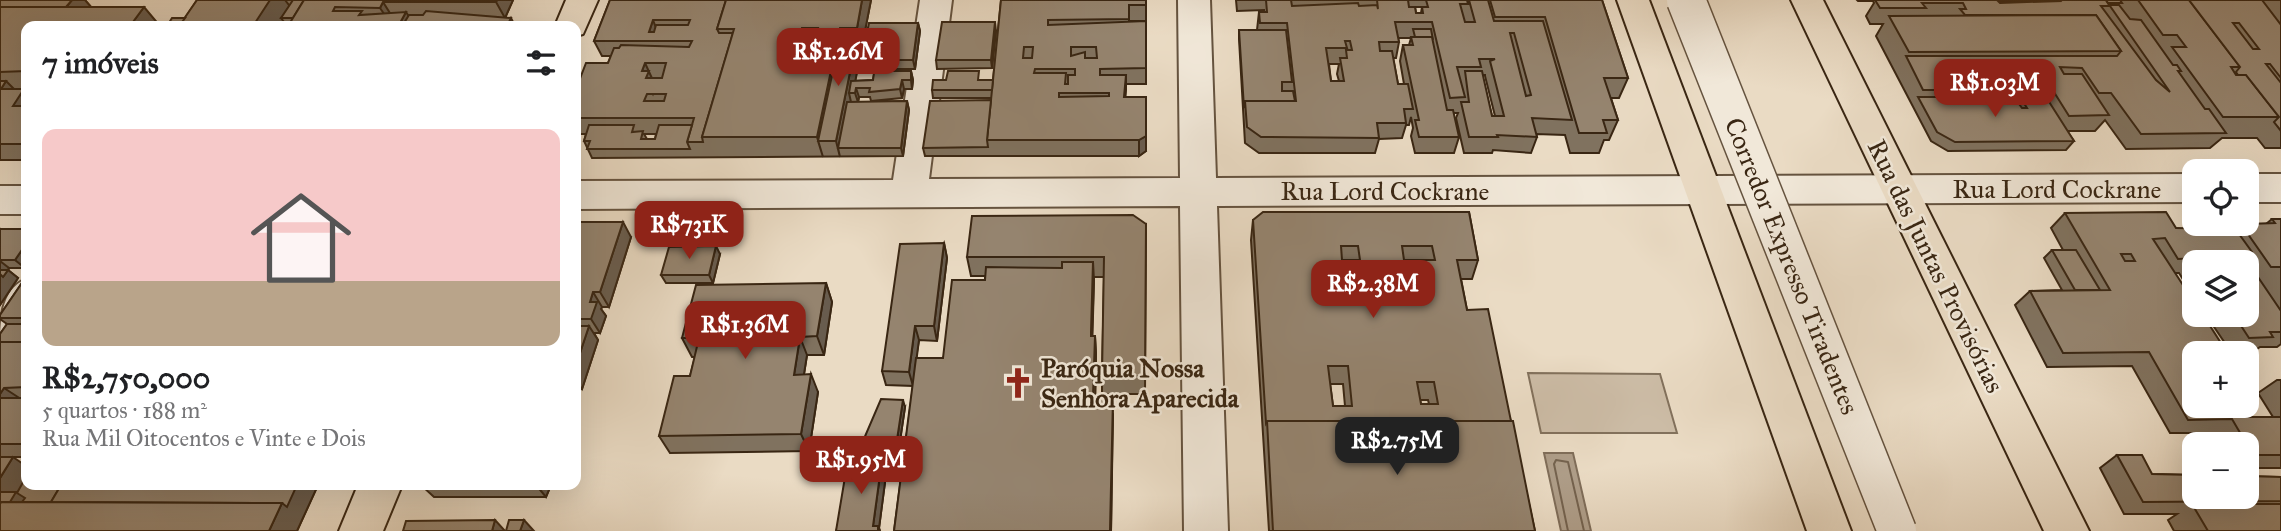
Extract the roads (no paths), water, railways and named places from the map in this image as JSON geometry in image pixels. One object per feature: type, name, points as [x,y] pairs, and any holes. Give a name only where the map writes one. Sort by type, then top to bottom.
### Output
[{"type":"main road","points":[[573,21],[582,0]]},
{"type":"main road","points":[[1633,0],[1718,189],[1829,531]]},
{"type":"main road","name":"Rua das Juntas Provisórias","points":[[1807,0],[1880,189],[2067,531]]},
{"type":"main road","points":[[360,531],[378,490]]},
{"type":"street","points":[[909,194],[936,0]]},
{"type":"street","points":[[1194,0],[1206,531]]},
{"type":"street","name":"Corredor Expresso Tiradentes","points":[[1686,0],[1897,531]]},
{"type":"street","name":"Rua Lord Cockrane","points":[[581,195],[2182,188]]},
{"type":"street","points":[[2259,188],[2281,188]]},
{"type":"street","points":[[0,200],[21,200]]},
{"type":"street","points":[[0,334],[21,302]]},
{"type":"water","points":[[1544,453],[1573,453],[1591,531],[1561,531]]},
{"type":"place","name":"Paróquia Nossa Senhora Aparecida","points":[[1018,383]]}]
